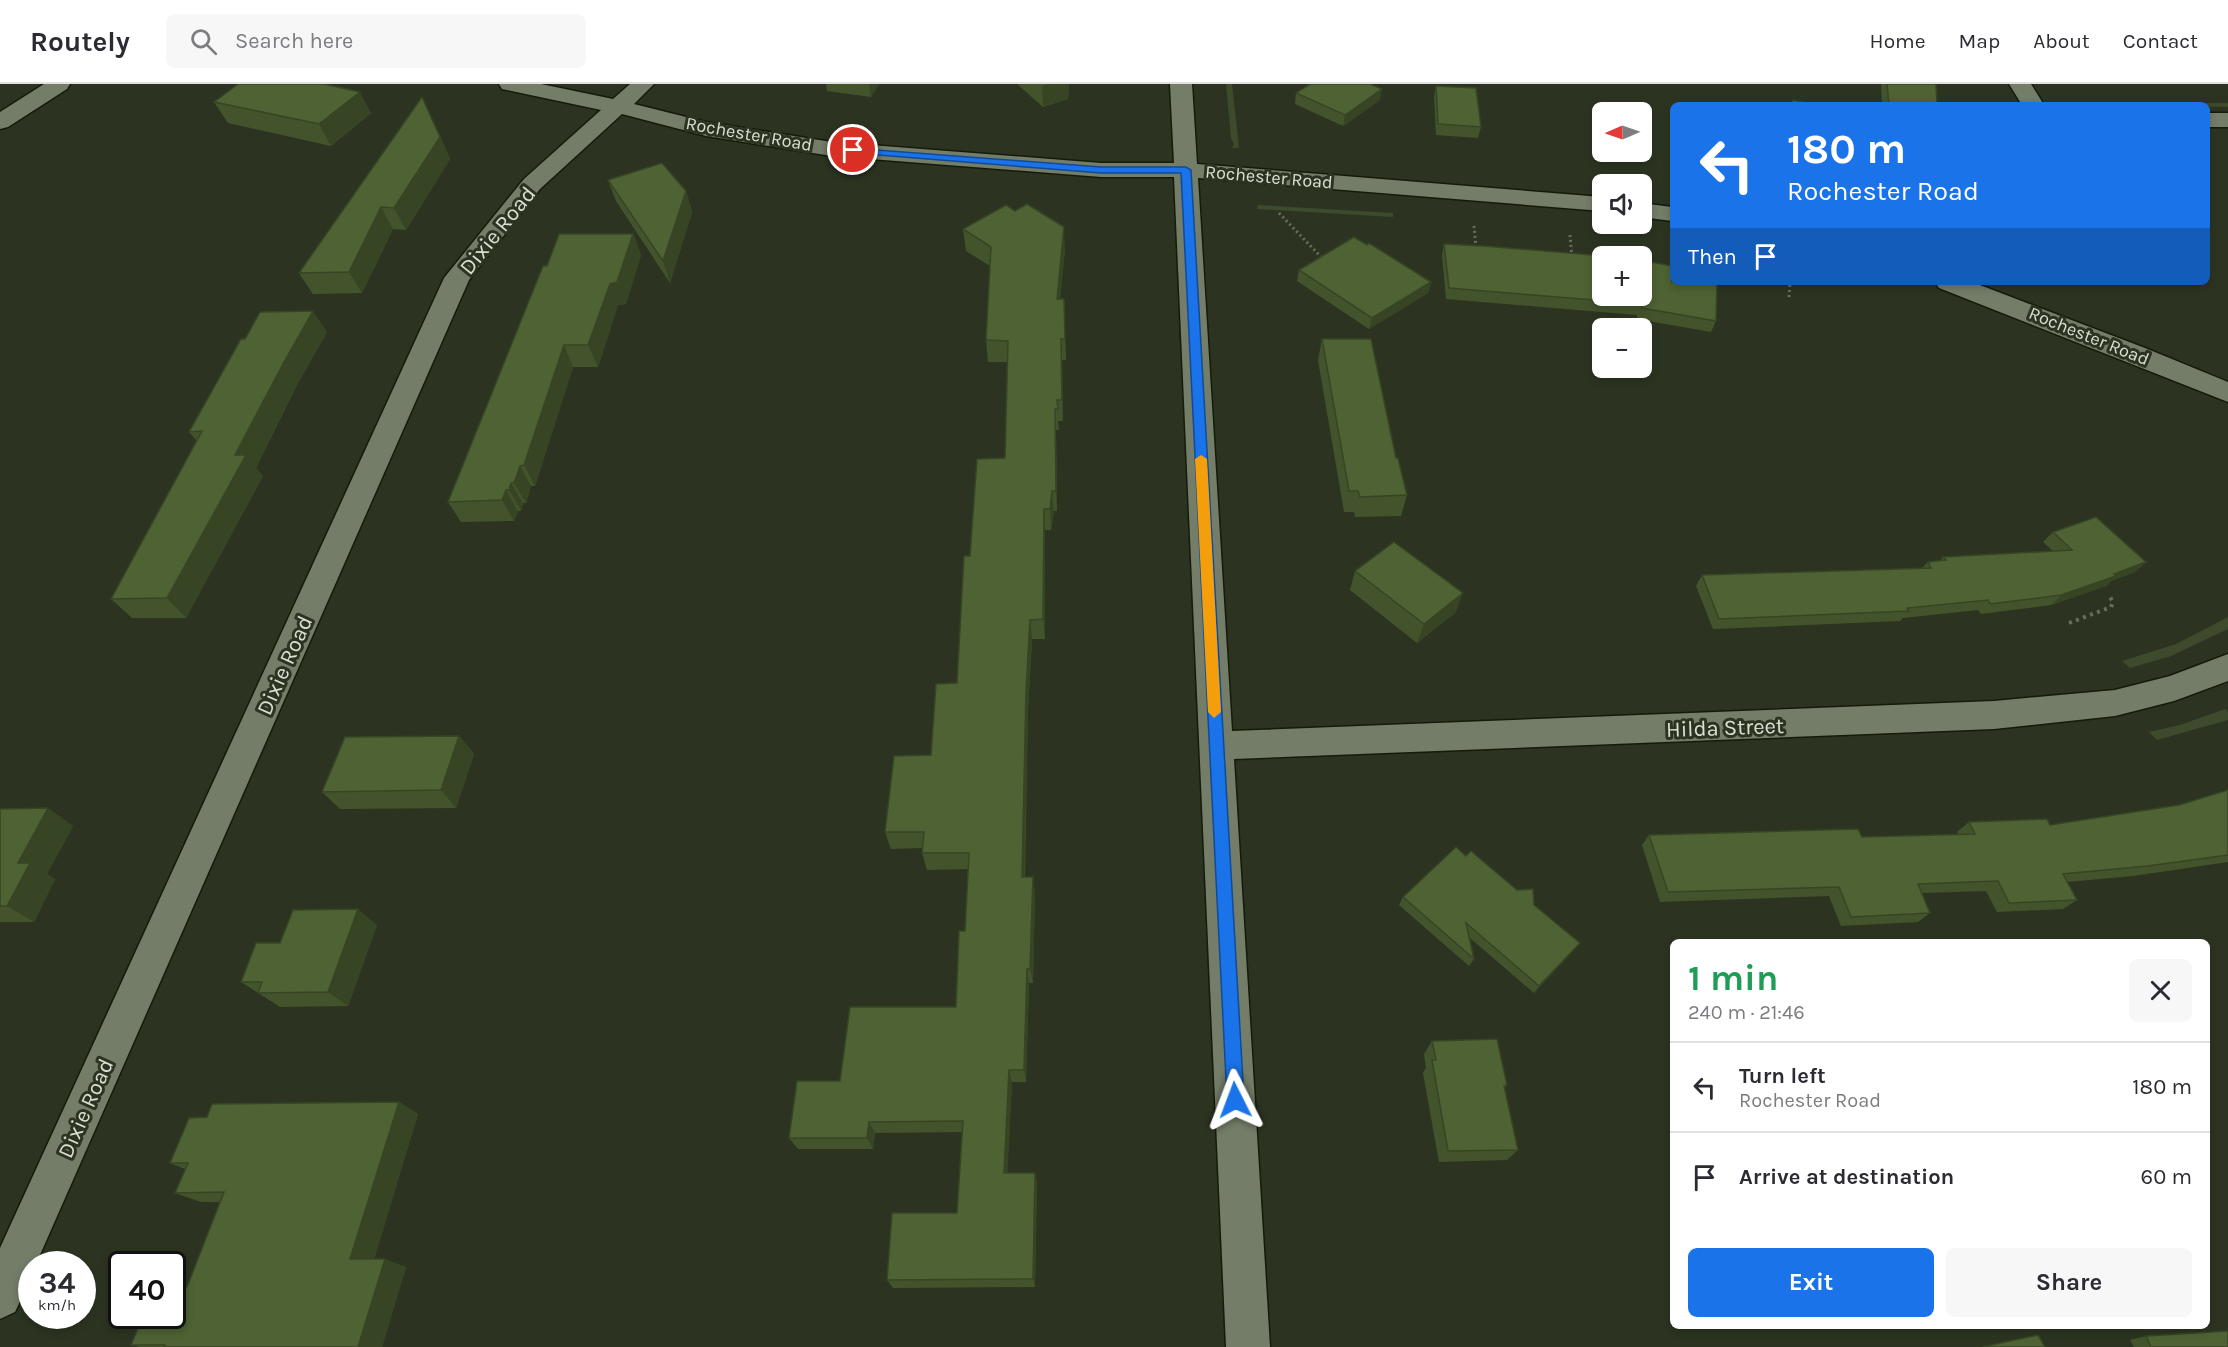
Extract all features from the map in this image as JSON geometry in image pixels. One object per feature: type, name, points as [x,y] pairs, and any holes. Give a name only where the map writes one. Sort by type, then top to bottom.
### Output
[{"type":"street","points":[[0,122],[59,84]]},
{"type":"street","name":"Rochester Road","points":[[510,84],[619,107],[706,129],[832,149],[1101,170],[1186,170],[1592,203]]},
{"type":"street","name":"Dixie Road","points":[[0,1297],[458,278],[532,184],[643,84]]},
{"type":"street","points":[[1180,84],[1248,1347]]},
{"type":"street","points":[[2020,84],[2031,102]]},
{"type":"street","points":[[2210,120],[2228,120]]},
{"type":"street","points":[[1652,211],[1670,214]]},
{"type":"street","name":"Rochester Road","points":[[1962,285],[2228,393]]},
{"type":"street","name":"Hilda Street","points":[[1216,746],[1994,715],[2115,704],[2174,688],[2228,667]]},
{"type":"path","points":[[1279,213],[1326,261]]},
{"type":"path","points":[[1473,224],[1477,258]]},
{"type":"path","points":[[1570,231],[1573,264]]},
{"type":"path","points":[[1789,297],[1791,285]]},
{"type":"path","points":[[2069,623],[2111,607],[2113,602],[2110,597]]},
{"type":"green space","points":[[1226,84],[1232,84],[1239,148],[1232,148],[1234,144],[1231,138]]},
{"type":"green space","points":[[2210,103],[2228,103],[2228,107],[2210,107]]},
{"type":"green space","points":[[1258,205],[1393,213],[1393,217],[1257,209]]},
{"type":"green space","points":[[2228,617],[2228,629],[2171,656],[2130,668],[2122,661],[2176,644]]},
{"type":"green space","points":[[2225,709],[2228,712],[2228,720],[2157,740],[2149,732],[2180,725]]},
{"type":"building","points":[[238,84],[324,84],[360,92],[319,124],[214,102]]},
{"type":"building","points":[[1310,84],[1370,84],[1382,89],[1345,115],[1296,93]]},
{"type":"building","points":[[1887,84],[1936,84],[1937,102],[1889,102]]},
{"type":"building","points":[[1436,86],[1476,88],[1481,127],[1438,124]]},
{"type":"building","points":[[422,97],[440,137],[394,208],[381,207],[349,272],[299,273]]},
{"type":"building","points":[[662,163],[686,191],[663,261],[608,180]]},
{"type":"building","points":[[1027,204],[1064,227],[1057,299],[1064,299],[1065,339],[1061,339],[1062,400],[1057,400],[1058,409],[1055,409],[1056,491],[1052,491],[1050,509],[1044,509],[1043,619],[1030,620],[1022,877],[1033,877],[1030,969],[1027,969],[1024,1070],[1009,1070],[1004,1173],[1035,1173],[1033,1279],[887,1280],[892,1213],[957,1213],[963,1121],[869,1122],[867,1138],[789,1138],[797,1081],[840,1081],[850,1007],[956,1007],[959,931],[965,931],[969,853],[922,853],[924,832],[885,832],[894,756],[931,755],[936,684],[957,683],[964,556],[970,556],[977,459],[1005,458],[1008,341],[986,340],[991,247],[963,229],[1006,205],[1015,211]]},
{"type":"building","points":[[559,234],[633,234],[617,282],[610,284],[588,345],[564,345],[524,465],[520,466],[514,483],[511,483],[509,490],[506,490],[502,500],[448,502],[543,266],[547,266]]},
{"type":"building","points":[[1354,237],[1367,245],[1369,243],[1431,282],[1372,318],[1299,270]]},
{"type":"building","points":[[1444,244],[1592,255],[1592,300],[1449,288]]},
{"type":"building","points":[[1652,262],[1670,266],[1670,285],[1717,285],[1716,321],[1642,308],[1642,306],[1652,306]]},
{"type":"building","points":[[313,311],[235,455],[246,455],[167,598],[111,599],[202,431],[189,432],[241,339],[245,339],[260,312]]},
{"type":"building","points":[[1322,339],[1371,339],[1396,458],[1398,458],[1407,495],[1360,497],[1358,491],[1349,491]]},
{"type":"building","points":[[2096,517],[2146,562],[2114,574],[2116,576],[2061,595],[1990,604],[1988,600],[1907,608],[1909,611],[1719,619],[1702,575],[1931,568],[1928,562],[1946,560],[1943,557],[2072,550],[2053,532]]},
{"type":"building","points":[[1394,542],[1463,593],[1424,624],[1355,571]]},
{"type":"building","points":[[459,736],[441,790],[322,792],[345,737]]},
{"type":"building","points":[[2228,790],[2228,855],[2063,874],[2077,900],[2009,903],[1998,881],[1918,884],[1930,913],[1851,917],[1839,887],[1668,892],[1649,835],[1858,829],[1862,837],[1975,834],[1969,822],[2047,819],[2050,825],[2179,805]]},
{"type":"building","points":[[48,808],[18,863],[30,863],[7,906],[0,906],[0,809]]},
{"type":"building","points":[[1456,847],[1466,856],[1471,851],[1517,890],[1533,889],[1534,905],[1580,943],[1539,986],[1466,923],[1474,959],[1403,897]]},
{"type":"building","points":[[358,909],[328,992],[258,993],[262,982],[241,982],[256,943],[280,943],[293,910]]},
{"type":"building","points":[[1497,1039],[1507,1085],[1504,1086],[1518,1150],[1448,1151],[1432,1060],[1436,1060],[1432,1041]]},
{"type":"building","points":[[399,1102],[350,1259],[385,1259],[358,1347],[131,1345],[138,1329],[186,1329],[186,1287],[224,1192],[175,1193],[188,1163],[170,1163],[189,1118],[207,1117],[212,1104]]},
{"type":"building","points":[[2228,1331],[2228,1347],[2151,1347],[2146,1336]]},
{"type":"building","points":[[2038,1335],[2045,1347],[1982,1347]]},
{"type":"slow traffic","points":[[1201,459],[1214,712]]},
{"type":"route","points":[[853,150],[1101,170],[1186,170],[1235,1100]]}]
